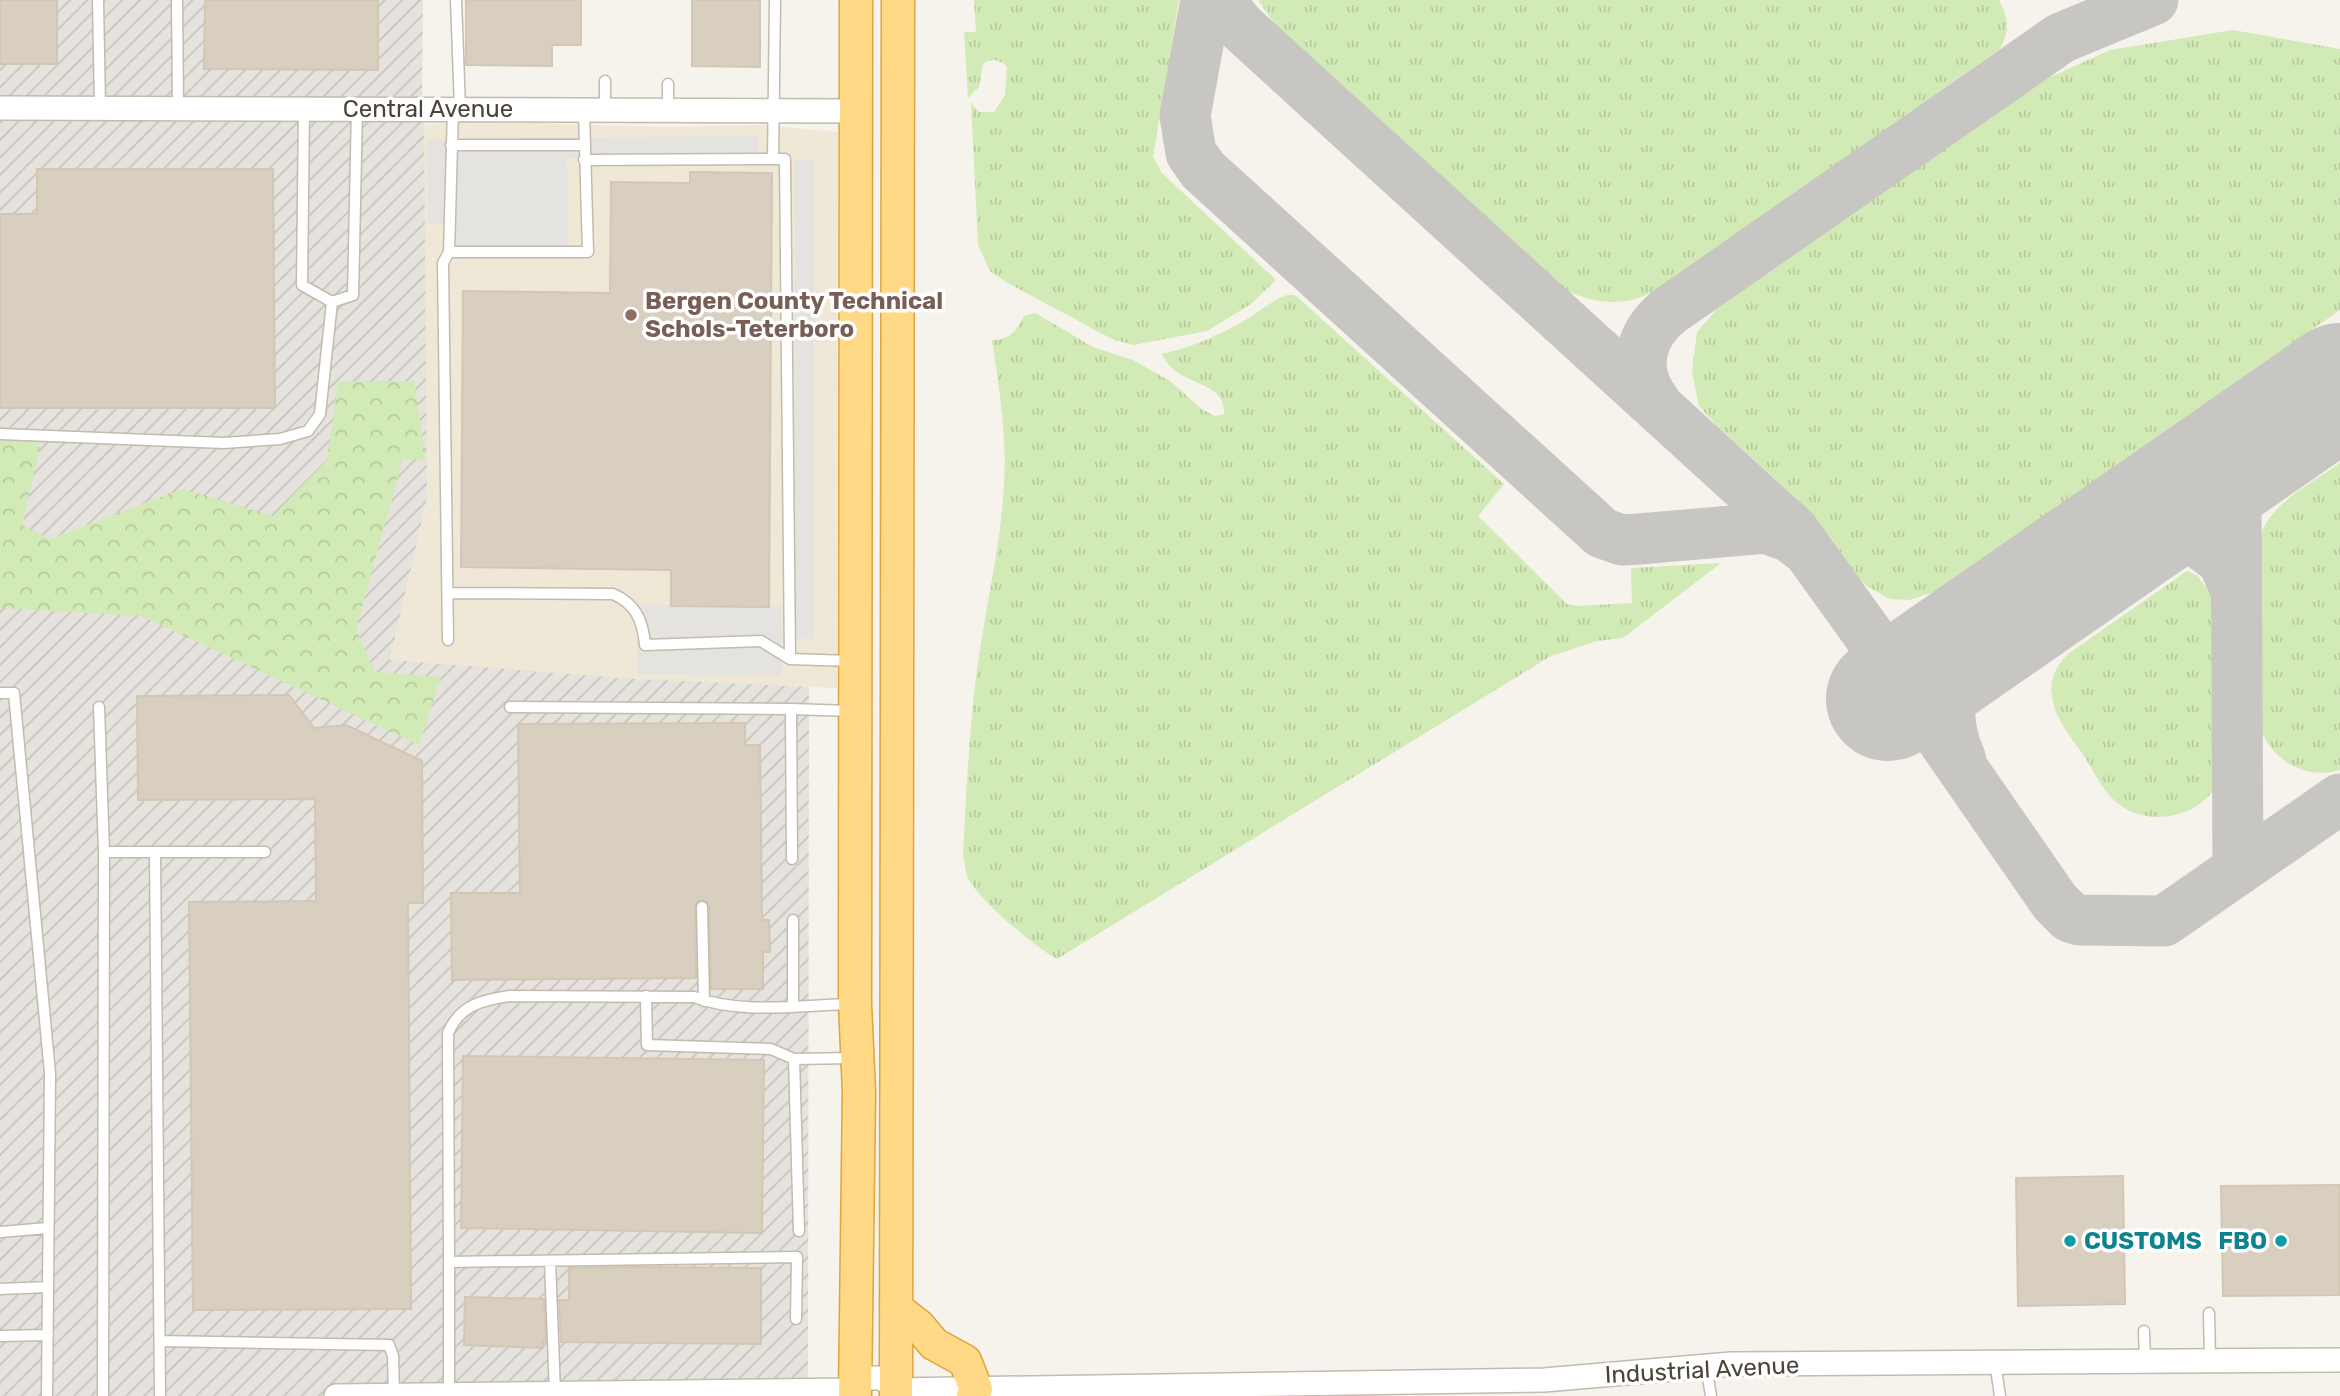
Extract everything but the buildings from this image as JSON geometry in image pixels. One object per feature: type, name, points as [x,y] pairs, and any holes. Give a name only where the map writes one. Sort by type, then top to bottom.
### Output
[{"type":"highway","points":[[855,1393],[859,1092],[855,1004],[856,0]]},
{"type":"highway","points":[[895,1394],[898,0]]},
{"type":"highway","points":[[859,1092],[876,1156],[876,1336],[895,1394]]},
{"type":"highway","points":[[896,1308],[919,1326],[934,1344],[965,1362],[975,1393]]},
{"type":"street","name":"Central Avenue","points":[[0,108],[857,111]]},
{"type":"street","name":"Industrial Avenue","points":[[895,1394],[1544,1380],[1706,1365],[2340,1360]]},
{"type":"street","points":[[336,1396],[855,1393],[863,1378],[882,1378],[895,1394]]},
{"type":"lane","points":[[98,0],[100,108]]},
{"type":"lane","points":[[177,0],[178,108]]},
{"type":"lane","points":[[448,640],[443,263],[449,252],[451,145],[456,109],[456,0]]},
{"type":"lane","points":[[773,159],[775,0]]},
{"type":"lane","points":[[449,252],[588,252],[584,145],[605,81]]},
{"type":"lane","points":[[668,84],[668,109]]},
{"type":"lane","points":[[304,108],[302,285],[332,302],[353,295],[358,108]]},
{"type":"lane","points":[[451,145],[584,145]]},
{"type":"lane","points":[[584,160],[785,159],[790,659]]},
{"type":"lane","points":[[0,434],[224,443],[280,439],[308,432],[320,414],[332,302]]},
{"type":"lane","points":[[449,593],[613,594],[626,600],[637,612],[643,625],[645,645],[761,641],[790,659],[855,661]]},
{"type":"lane","points":[[0,693],[14,693],[50,1073],[47,1396]]},
{"type":"lane","points":[[510,706],[855,711]]},
{"type":"lane","points":[[99,707],[104,852],[103,1396]]},
{"type":"lane","points":[[791,709],[792,859]]},
{"type":"lane","points":[[104,852],[265,852]]},
{"type":"lane","points":[[155,853],[160,1396]]},
{"type":"lane","points":[[702,907],[704,1001]]},
{"type":"lane","points":[[793,920],[793,1006]]},
{"type":"lane","points":[[449,1395],[448,1033],[453,1021],[466,1007],[485,999],[510,996],[694,997],[714,1004],[793,1006],[855,1004]]},
{"type":"lane","points":[[646,996],[647,1045],[771,1049],[794,1059],[857,1058]]},
{"type":"lane","points":[[794,1059],[799,1231]]},
{"type":"lane","points":[[0,1231],[48,1228]]},
{"type":"lane","points":[[449,1262],[797,1257],[796,1319]]},
{"type":"lane","points":[[551,1261],[555,1394]]},
{"type":"lane","points":[[0,1289],[48,1287]]},
{"type":"lane","points":[[2209,1313],[2210,1360]]},
{"type":"lane","points":[[2144,1331],[2145,1360]]},
{"type":"lane","points":[[0,1336],[48,1335]]},
{"type":"lane","points":[[160,1341],[388,1345],[393,1356],[394,1395]]},
{"type":"lane","points":[[1995,1362],[2000,1396]]},
{"type":"lane","points":[[1706,1365],[1711,1396]]},
{"type":"shaded area","points":[[0,0],[423,0],[422,109],[427,139],[427,499],[390,660],[809,687],[808,1396],[0,1396]]},
{"type":"shaded area","name":"Bergen County Technical Schols-Teterboro","points":[[470,121],[662,127],[758,125],[838,132],[837,688],[635,679],[390,660],[427,499],[424,125]]},
{"type":"shaded area","points":[[757,136],[758,156],[567,158],[568,246],[450,248],[450,224],[428,224],[427,139]]},
{"type":"shaded area","points":[[795,160],[814,160],[813,639],[794,639]]},
{"type":"shaded area","points":[[637,604],[782,606],[781,676],[637,674]]},
{"type":"green space","points":[[974,0],[1179,0],[1153,157],[1162,173],[1276,280],[1251,304],[1207,331],[1133,345],[1112,339],[990,271],[978,245],[971,103],[979,112],[994,112],[1005,95],[1007,66],[995,60],[983,64],[979,87],[968,98],[964,32],[976,32]]},
{"type":"green space","points":[[1258,0],[1999,0],[2007,24],[2000,49],[1662,287],[1638,298],[1614,302],[1590,299],[1565,290],[1275,24]]},
{"type":"green space","points":[[2233,30],[2340,49],[2340,310],[1937,591],[1909,600],[1890,599],[1868,587],[1854,574],[1831,538],[1795,497],[1699,406],[1692,371],[1697,332],[1722,303],[2046,79],[2110,50]]},
{"type":"green space","points":[[1287,295],[1295,295],[1504,484],[1478,516],[1567,604],[1578,606],[1632,603],[1631,568],[1721,563],[1623,638],[1597,641],[1551,656],[1057,959],[1021,933],[982,897],[967,876],[963,854],[975,686],[1003,502],[1003,429],[992,340],[1007,337],[1015,331],[1024,316],[1035,313],[1093,347],[1133,360],[1170,381],[1203,410],[1215,416],[1224,414],[1223,403],[1217,394],[1179,373],[1169,365],[1162,354],[1217,335]]},
{"type":"green space","points":[[338,381],[414,381],[426,460],[403,459],[356,629],[375,672],[441,677],[419,745],[141,616],[0,608],[0,426],[43,433],[22,525],[50,539],[182,489],[273,516],[327,460]]},
{"type":"green space","points":[[2340,463],[2340,770],[2325,773],[2311,772],[2286,762],[2267,742],[2261,730],[2257,716],[2255,555],[2259,538],[2275,512],[2298,491]]},
{"type":"green space","points":[[2187,571],[2197,575],[2211,595],[2213,791],[2204,801],[2180,814],[2153,817],[2127,810],[2106,791],[2059,719],[2051,689],[2058,667],[2069,653]]},
{"type":"taxiway","points":[[1206,0],[1185,116],[1191,153],[1203,170],[1602,533],[1622,540],[1766,528],[1790,537],[1806,549]]},
{"type":"taxiway","points":[[1218,0],[1241,27],[1794,531],[2055,902],[2070,917],[2080,920],[2164,921],[2340,799]]},
{"type":"taxiway","points":[[1656,403],[1643,379],[1642,354],[1651,331],[1669,311],[2061,38],[2153,0]]},
{"type":"taxiway","points":[[2238,870],[2236,503],[2254,462],[2290,420]]},
{"type":"taxiway","points":[[2115,541],[2165,531],[2198,542],[2223,561],[2236,591]]},
{"type":"taxiway","points":[[1961,760],[1950,724],[1952,694],[1964,665],[1983,633]]},
{"type":"runway","points":[[1888,699],[2340,385]]},
{"type":"place","name":"Bergen County Technical Schols-Teterboro","points":[[631,315]]},
{"type":"place","name":"CUSTOMS","points":[[2070,1241]]},
{"type":"place","name":"FBO","points":[[2281,1241]]}]
